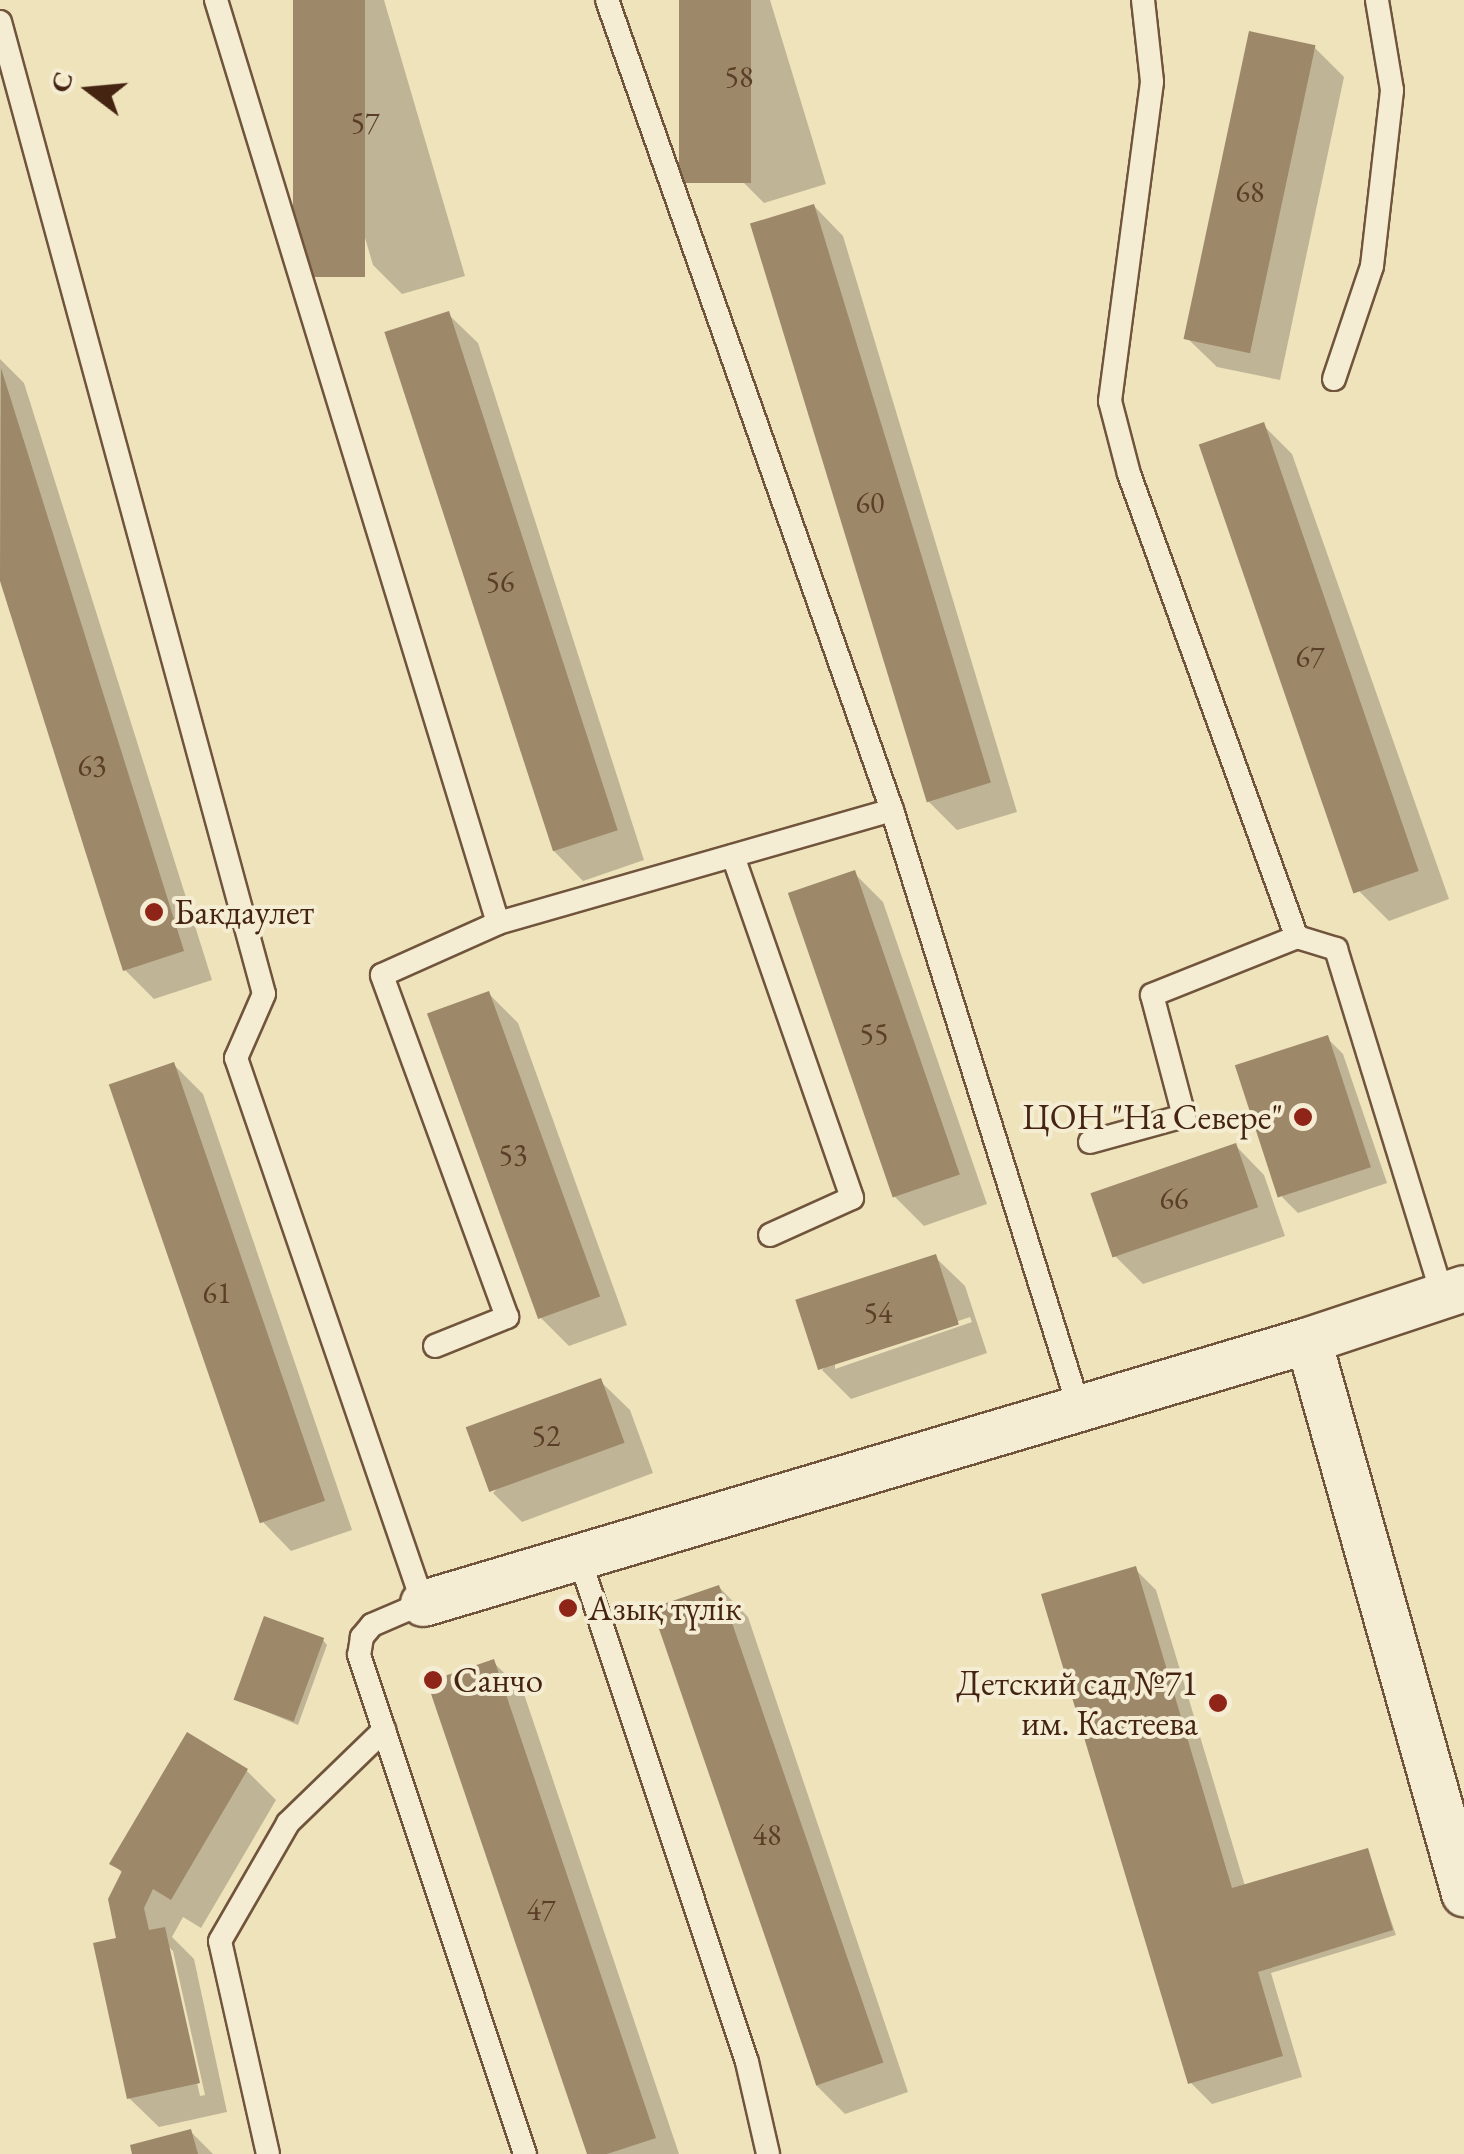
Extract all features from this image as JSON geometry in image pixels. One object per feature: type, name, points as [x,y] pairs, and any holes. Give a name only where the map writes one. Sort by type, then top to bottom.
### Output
[{"type":"street","points":[[423,1603],[1308,1340],[1453,1291]]},
{"type":"street","points":[[1308,1340],[1464,1893]]},
{"type":"lane","points":[[216,0],[498,923]]},
{"type":"lane","points":[[607,0],[892,810],[1079,1408]]},
{"type":"lane","points":[[1142,0],[1152,82],[1110,400],[1129,474],[1297,937]]},
{"type":"lane","points":[[1334,380],[1372,266],[1379,208],[1392,90],[1377,0]]},
{"type":"lane","points":[[0,22],[264,994],[236,1058],[423,1603],[372,1624],[362,1637],[359,1655],[526,2154]]},
{"type":"lane","points":[[435,1346],[507,1317],[382,975],[498,923],[892,810]]},
{"type":"lane","points":[[733,856],[852,1198],[770,1235]]},
{"type":"lane","points":[[1090,1142],[1184,1116],[1152,996],[1297,937],[1336,949],[1453,1291]]},
{"type":"lane","points":[[579,1557],[747,2062],[768,2154]]},
{"type":"lane","points":[[268,2154],[220,1941],[288,1822],[384,1730]]},
{"type":"building","points":[[293,0],[365,0],[365,277],[293,277]]},
{"type":"building","points":[[679,0],[751,0],[751,183],[679,183]]},
{"type":"building","points":[[1249,31],[1316,45],[1250,353],[1184,339]]},
{"type":"building","points":[[814,204],[991,783],[927,802],[750,224]]},
{"type":"building","points":[[449,311],[618,830],[553,851],[384,332]]},
{"type":"building","points":[[1,368],[184,951],[123,971],[0,581]]},
{"type":"building","points":[[1264,422],[1419,871],[1353,894],[1199,444]]},
{"type":"building","points":[[855,870],[960,1174],[893,1198],[788,893]]},
{"type":"building","points":[[489,991],[600,1296],[538,1319],[427,1014]]},
{"type":"building","name":"ЦОН \"На Севере\"","points":[[1328,1035],[1371,1167],[1278,1197],[1235,1065]]},
{"type":"building","points":[[174,1062],[325,1501],[260,1523],[109,1084]]},
{"type":"building","points":[[1236,1143],[1258,1207],[1113,1257],[1090,1193]]},
{"type":"building","points":[[936,1254],[959,1324],[818,1370],[795,1300]]},
{"type":"building","points":[[601,1378],[625,1443],[489,1492],[466,1427]]},
{"type":"building","name":"Детский сад №71 им. Кастеева","points":[[1136,1566],[1232,1888],[1368,1848],[1393,1930],[1258,1972],[1283,2056],[1188,2084],[1041,1594]]},
{"type":"building","points":[[719,1585],[883,2062],[816,2086],[652,1608]]},
{"type":"building","points":[[264,1616],[324,1638],[294,1722],[234,1700]]},
{"type":"building","points":[[494,1659],[656,2138],[607,2154],[587,2154],[427,1682]]},
{"type":"building","points":[[187,1732],[248,1769],[171,1900],[153,1889],[144,1908],[149,1930],[165,1927],[200,2083],[127,2099],[93,1943],[116,1938],[108,1899],[122,1871],[109,1864]]},
{"type":"building","points":[[191,2129],[198,2154],[132,2154],[130,2145]]},
{"type":"place","name":"Бакдаулет","points":[[154,912]]},
{"type":"place","name":"ЦОН \"На Севере\"","points":[[1303,1117]]},
{"type":"place","name":"Азық түлік","points":[[568,1608]]},
{"type":"place","name":"Санчо","points":[[433,1680]]},
{"type":"place","name":"Детский сад №71 им. Кастеева","points":[[1218,1703]]}]
